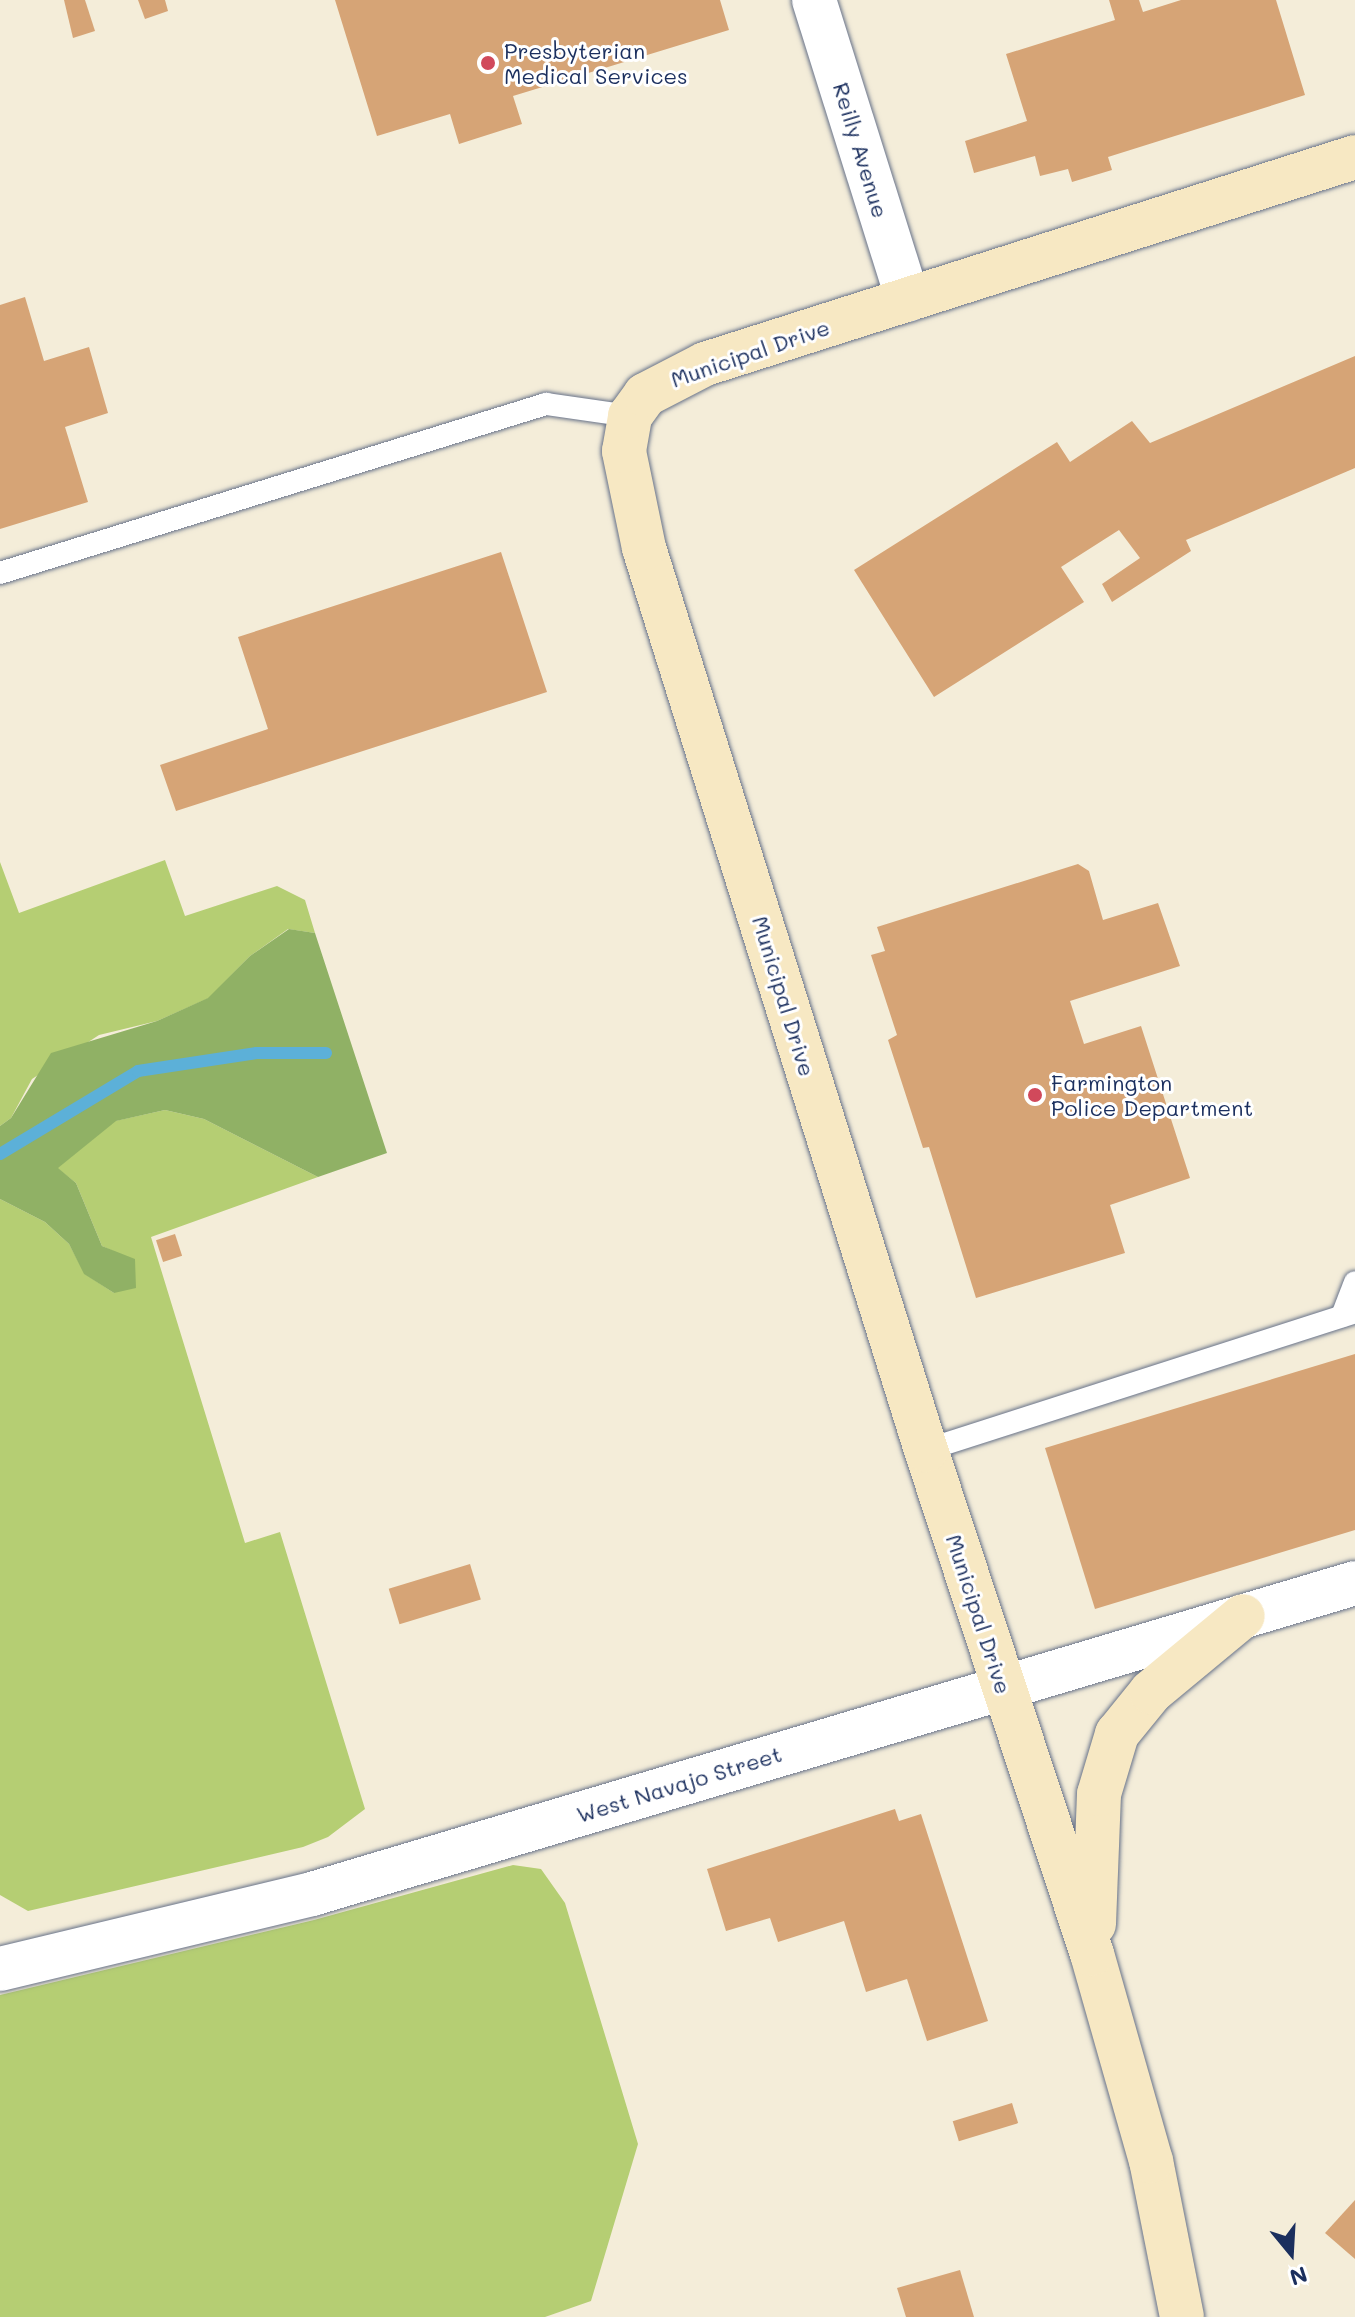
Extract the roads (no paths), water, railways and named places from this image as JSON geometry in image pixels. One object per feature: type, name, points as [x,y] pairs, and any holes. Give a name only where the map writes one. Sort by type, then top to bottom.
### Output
[{"type":"main road","name":"Municipal Drive","points":[[1182,2317],[1151,2161],[1092,1954],[926,1450],[644,548],[625,463],[630,416],[645,395],[668,379],[1355,157]]},
{"type":"main road","points":[[1092,1954],[1099,1794],[1106,1758],[1117,1734],[1151,1692],[1243,1616]]},
{"type":"street","name":"Reilly Avenue","points":[[814,0],[908,300]]},
{"type":"street","name":"West Navajo Street","points":[[0,1969],[312,1894],[1001,1685],[1355,1583]]},
{"type":"lane","points":[[0,573],[546,404],[630,416]]},
{"type":"lane","points":[[926,1450],[1348,1314],[1355,1282]]},
{"type":"waterway","points":[[0,1154],[138,1071],[257,1053],[326,1053]]},
{"type":"place","name":"Presbyterian Medical Services","points":[[488,63]]},
{"type":"place","name":"Farmington Police Department","points":[[1035,1095]]}]
